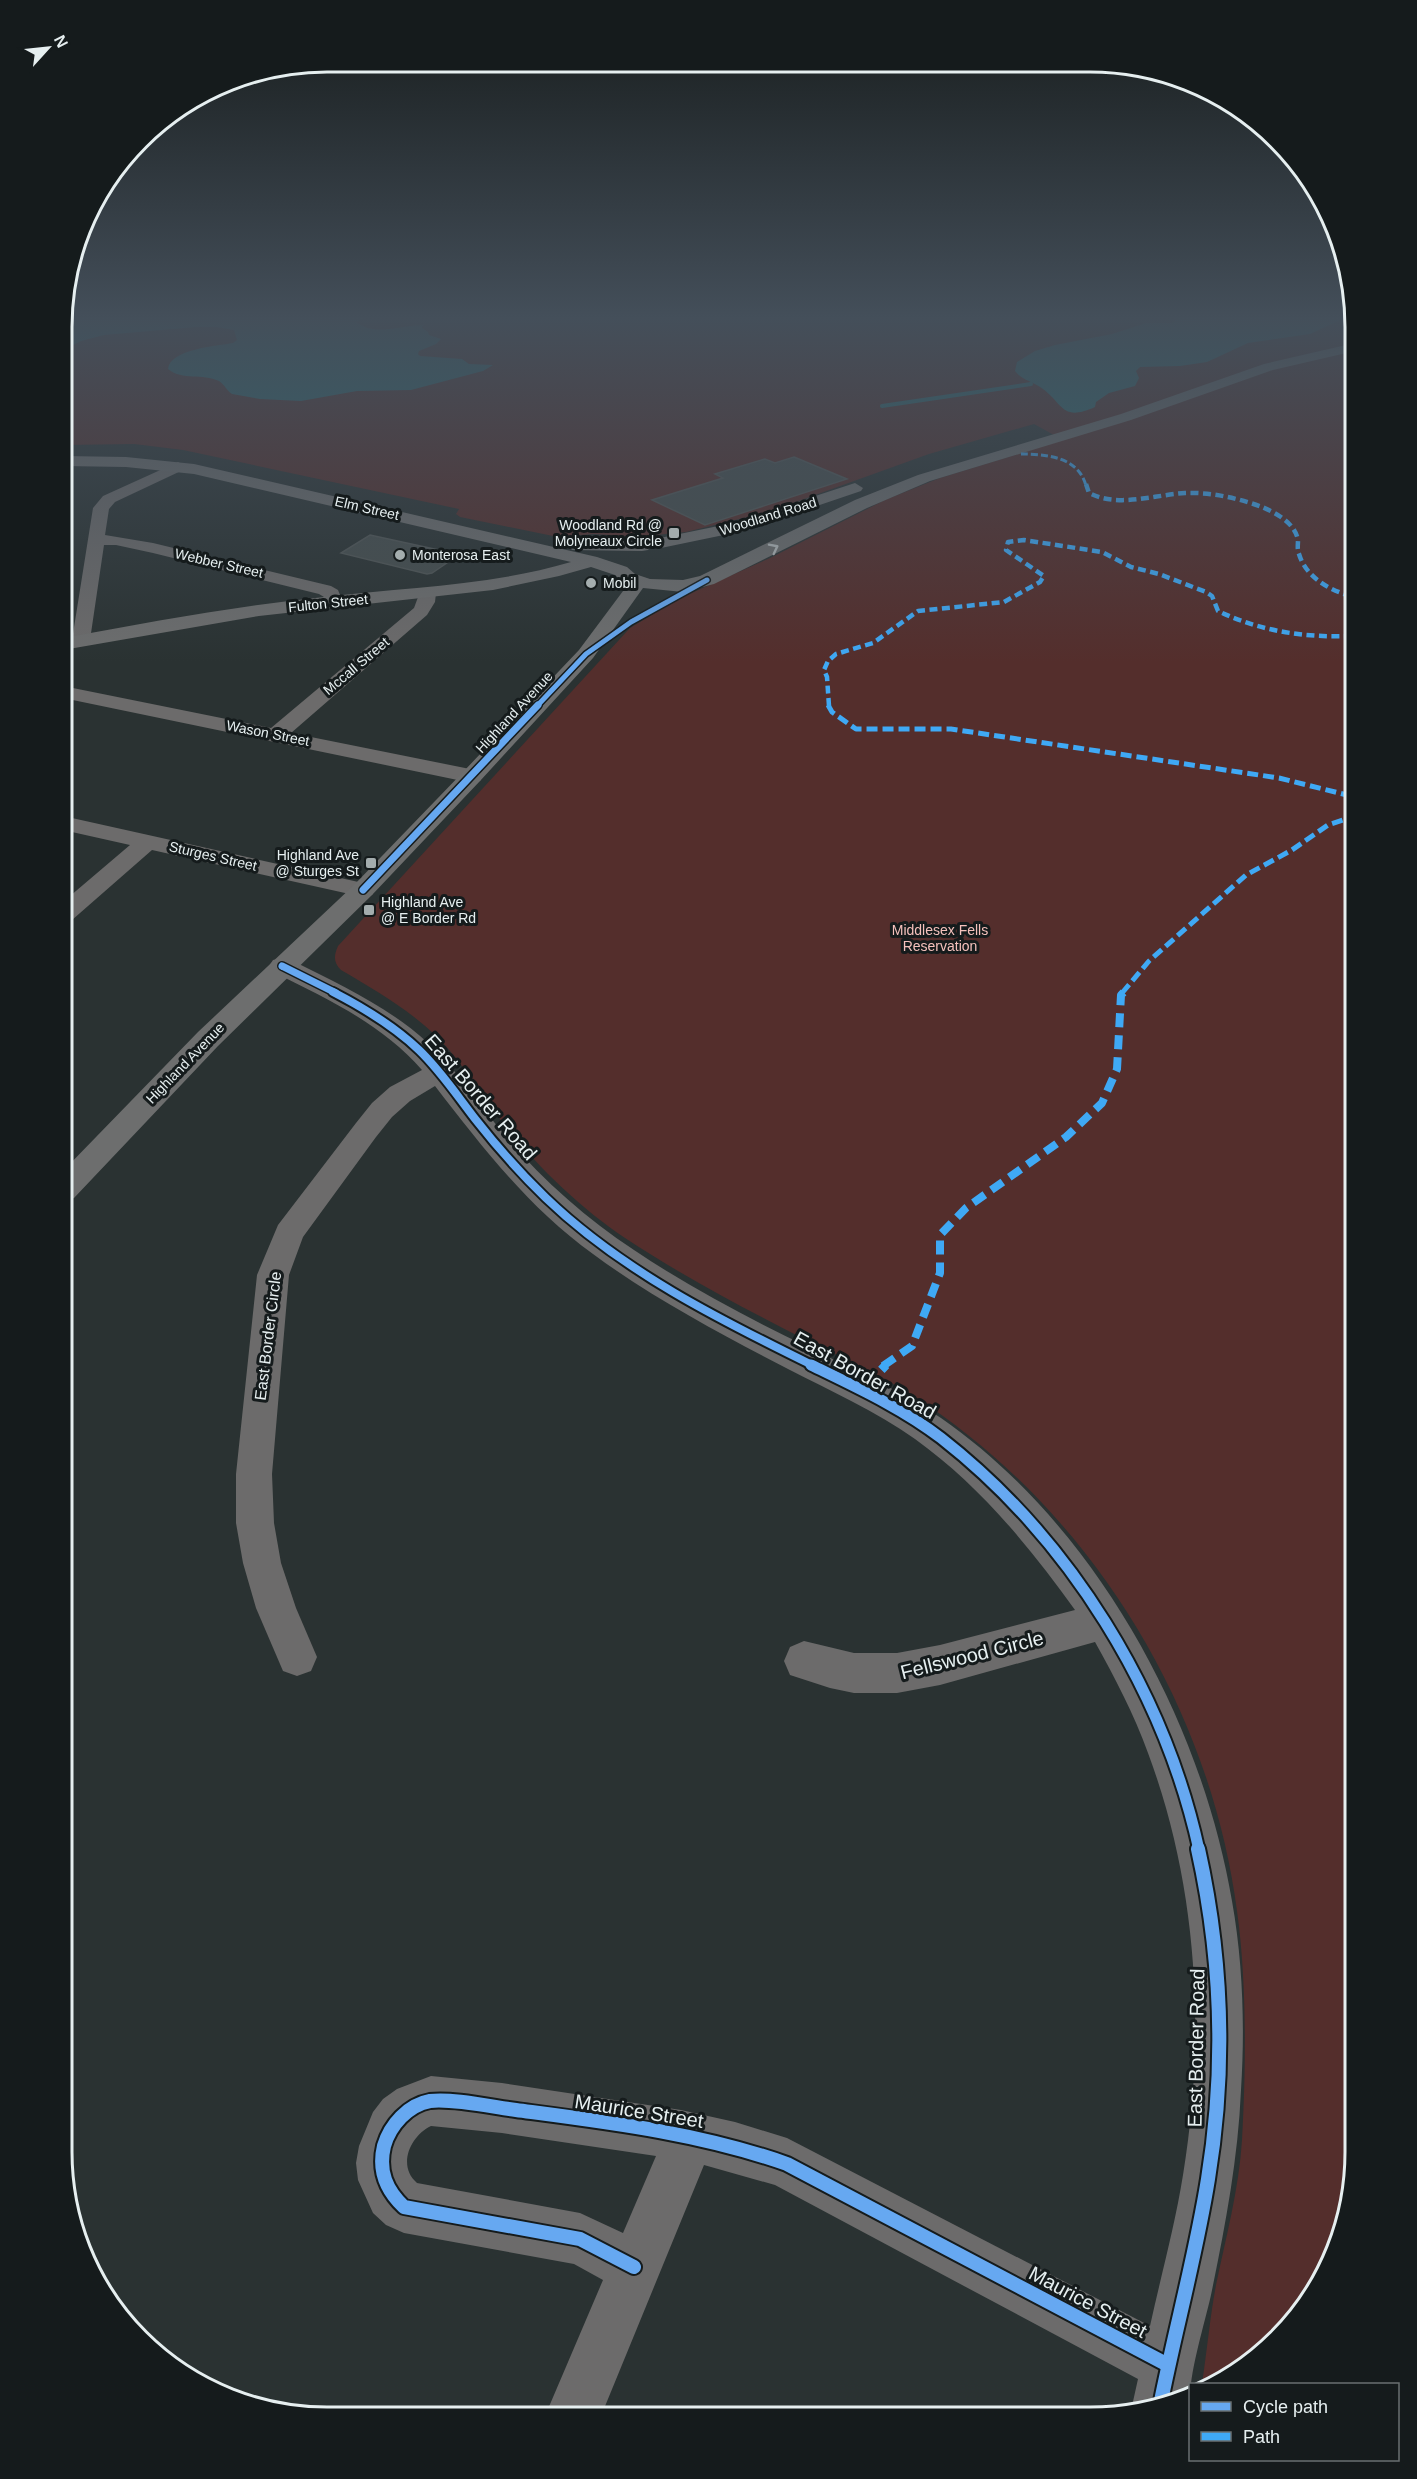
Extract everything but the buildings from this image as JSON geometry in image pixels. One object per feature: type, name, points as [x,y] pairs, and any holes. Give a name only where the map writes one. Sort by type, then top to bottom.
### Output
[{"type":"main road","name":"Woodland Road","points":[[661,543],[737,527],[1042,431]]},
{"type":"main road","name":"Woodland Road","points":[[714,576],[900,487],[956,467],[1078,431]]},
{"type":"main road","name":"Elm Street","points":[[72,462],[116,461],[178,467],[493,536],[591,561],[648,584],[670,586],[714,576]]},
{"type":"main road","name":"Elm Street","points":[[493,536],[560,545],[642,546],[661,543]]},
{"type":"main road","points":[[661,543],[679,542],[713,550],[723,558],[725,565],[714,576]]},
{"type":"main road","points":[[625,574],[619,561],[623,556],[642,546]]},
{"type":"main road","name":"Fulton Street","points":[[72,642],[215,617],[510,582],[591,561]]},
{"type":"main road","name":"Highland Avenue","points":[[72,1181],[208,1039],[363,890],[586,654],[634,591],[635,586],[625,574]]},
{"type":"main road","name":"Highland Avenue","points":[[586,654],[631,622],[714,576]]},
{"type":"street","points":[[72,642],[92,564],[99,515],[105,502],[178,467]]},
{"type":"street","name":"Webber Street","points":[[96,540],[116,540],[325,590],[332,594],[334,602]]},
{"type":"street","points":[[92,564],[98,555],[115,549],[133,546],[148,547]]},
{"type":"street","name":"Mccall Street","points":[[276,735],[421,611],[426,602],[427,593]]},
{"type":"street","name":"Wason Street","points":[[72,694],[472,776]]},
{"type":"street","name":"Sturges Street","points":[[72,825],[363,890]]},
{"type":"street","points":[[72,907],[147,842]]},
{"type":"street","name":"East Border Road","points":[[282,966],[384,1021],[423,1054],[484,1131],[536,1188],[598,1241],[721,1319],[883,1401],[942,1439],[1005,1496],[1044,1537],[1104,1621],[1136,1676],[1163,1735],[1193,1822],[1208,1895],[1217,1973],[1218,2077],[1209,2172],[1164,2386]]},
{"type":"street","name":"East Border Circle","points":[[297,1657],[276,1608],[262,1563],[255,1523],[254,1474],[273,1275],[289,1233],[382,1110],[400,1094],[439,1072]]},
{"type":"street","name":"Fellswood Circle","points":[[804,1661],[858,1674],[914,1672],[1104,1621]]},
{"type":"street","name":"Maurice Street","points":[[634,2267],[579,2239],[404,2207],[393,2198],[384,2179],[382,2157],[386,2140],[394,2124],[404,2112],[417,2104],[431,2101],[616,2124],[758,2152],[788,2164],[1164,2386]]},
{"type":"street","name":"Maurice Street","points":[[577,2407],[690,2137]]},
{"type":"green space","name":"Middlesex Fells Reservation","points":[[72,431],[1011,431],[929,454],[768,512],[686,532],[635,537],[594,534],[558,537],[460,517],[456,514],[459,509],[183,450],[134,444],[72,445]]},
{"type":"green space","name":"Middlesex Fells Reservation","points":[[1046,431],[1345,431],[1345,2152],[1343,2186],[1326,2250],[1302,2294],[1282,2320],[1258,2344],[1232,2364],[1202,2381],[1214,2297],[1235,2195],[1242,2140],[1245,2025],[1243,1967],[1237,1911],[1223,1834],[1200,1760],[1169,1688],[1132,1619],[1087,1555],[1035,1496],[978,1443],[902,1389],[716,1293],[607,1225],[571,1196],[538,1164],[438,1038],[404,1009],[341,970],[335,958],[338,946],[630,628],[678,599],[770,558],[885,500],[940,478],[1063,440]]},
{"type":"marked path","points":[[1021,454],[1046,455],[1064,460],[1078,469],[1083,475],[1089,493],[1098,498],[1122,500],[1188,493],[1231,498],[1263,508],[1281,517],[1292,528],[1297,537],[1299,555],[1308,571],[1322,583],[1345,594]]},
{"type":"marked path","points":[[1345,636],[1320,637],[1285,633],[1251,625],[1218,611],[1212,596],[1206,592],[1159,574],[1131,567],[1102,552],[1024,540],[1008,542],[1006,550],[1044,576],[1040,582],[1004,602],[918,611],[873,643],[836,654],[828,661],[824,670],[827,677],[828,704],[832,712],[856,729],[951,729],[1279,778],[1345,794]]},
{"type":"marked path","points":[[862,1390],[882,1367],[912,1346],[940,1273],[940,1235],[966,1208],[1066,1137],[1102,1103],[1117,1069],[1121,995],[1149,961],[1246,875],[1292,850],[1328,825],[1345,819]]},
{"type":"cycle path","points":[[363,890],[586,654],[631,622],[707,580]]},
{"type":"cycle path","points":[[282,966],[370,1013],[418,1049],[515,1166],[548,1200],[602,1245],[687,1299],[874,1396],[909,1416],[942,1439],[1000,1490],[1052,1547],[1098,1610],[1137,1678],[1169,1750],[1193,1824],[1210,1900],[1218,1977],[1218,2072],[1210,2166],[1162,2396]]},
{"type":"cycle path","points":[[634,2267],[580,2239],[404,2207],[391,2195],[384,2180],[382,2163],[384,2146],[391,2130],[401,2116],[415,2106],[431,2101],[502,2108],[654,2130],[735,2147],[787,2164],[1168,2365]]},
{"type":"place","name":"Woodland Rd @ Molyneaux Circle","points":[[674,533]]},
{"type":"place","name":"Monterosa East","points":[[400,555]]},
{"type":"place","name":"Mobil","points":[[591,583]]},
{"type":"place","name":"Highland Ave @ Sturges St","points":[[371,863]]},
{"type":"place","name":"Highland Ave @ E Border Rd","points":[[369,910]]}]
